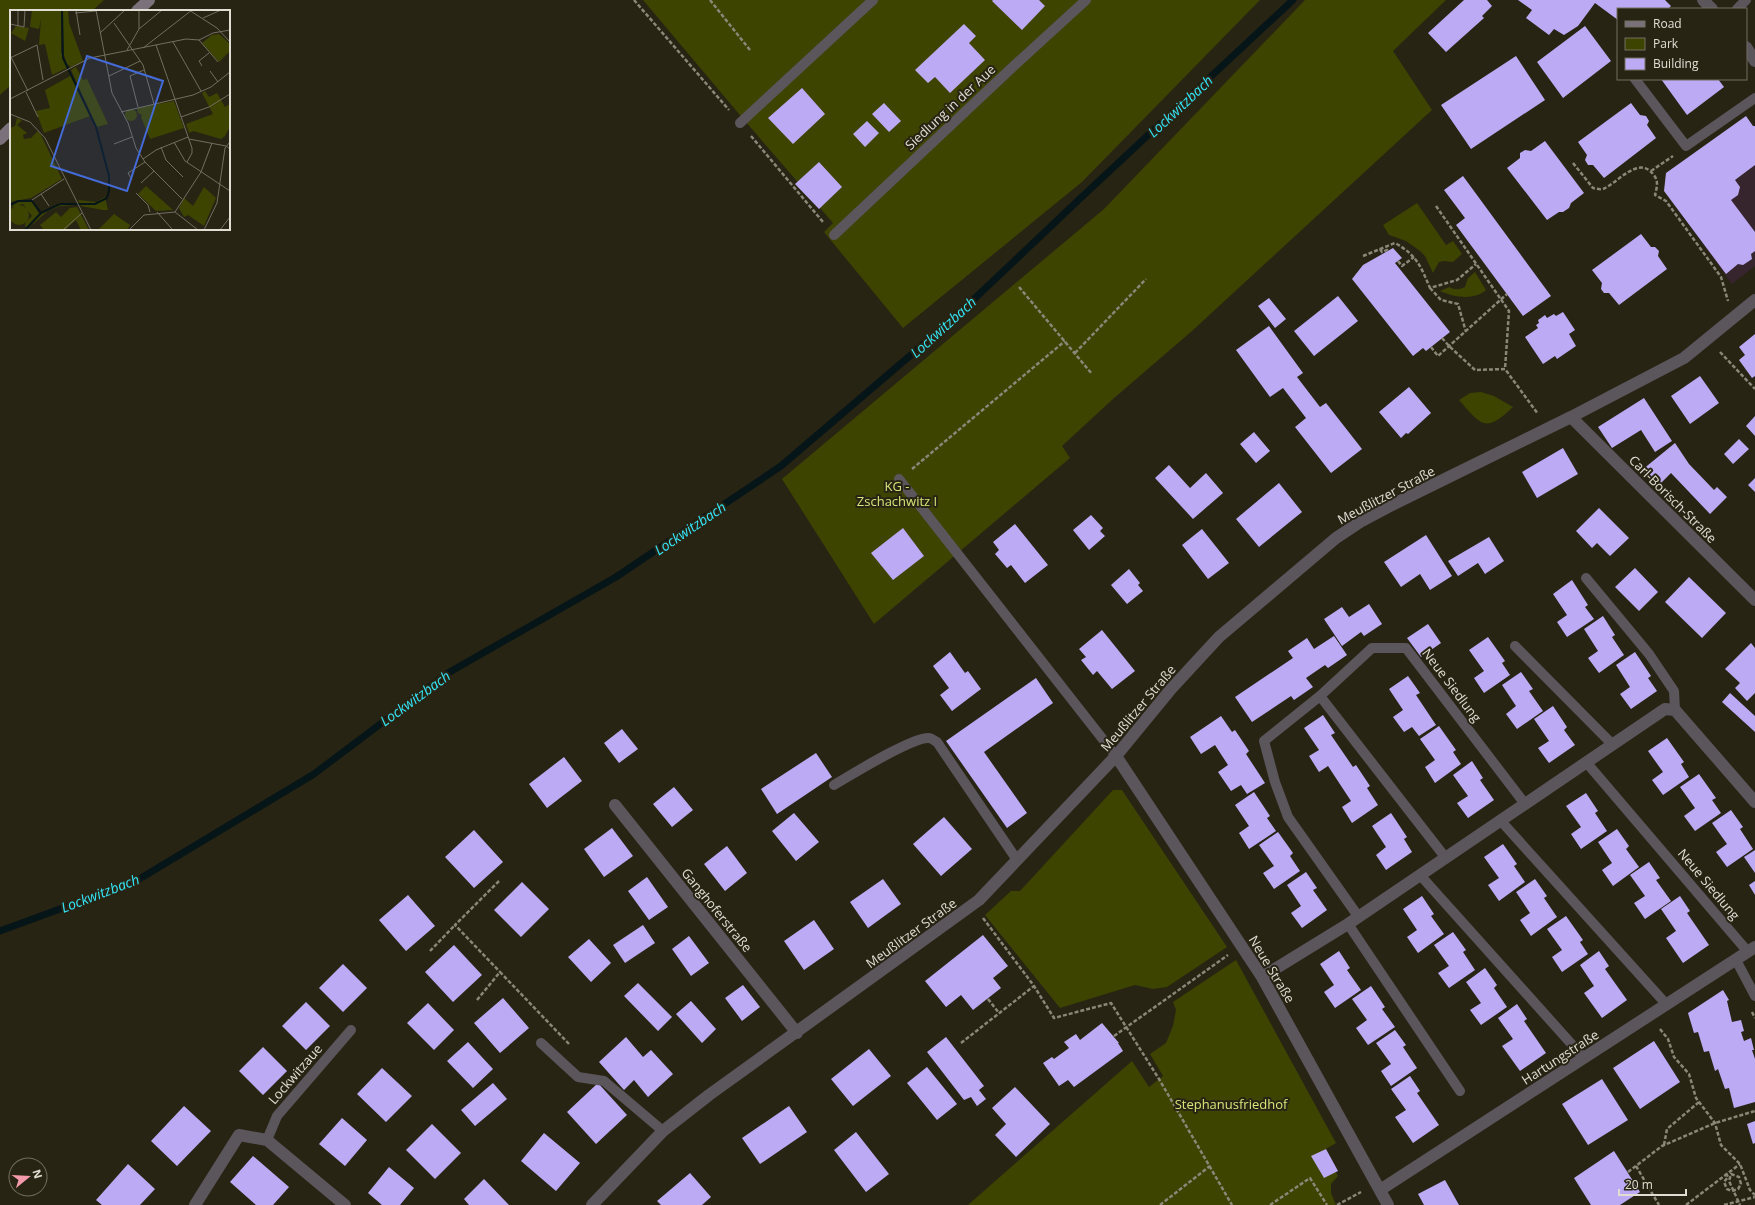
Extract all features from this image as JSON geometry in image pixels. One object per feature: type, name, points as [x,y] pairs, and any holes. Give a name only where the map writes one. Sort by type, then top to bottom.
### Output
[{"type":"street","points":[[138,10],[149,0]]},
{"type":"street","points":[[1703,0],[1711,8]]},
{"type":"street","points":[[1747,49],[1755,61]]},
{"type":"street","points":[[0,139],[10,129]]},
{"type":"street","name":"Meußlitzer Straße","points":[[592,1205],[663,1132],[709,1096],[974,905],[1116,756],[1171,689],[1219,638],[1336,538],[1360,522],[1392,505],[1571,417],[1684,358],[1732,317],[1755,300]]},
{"type":"street","name":"Carl-Borisch-Straße","points":[[1571,417],[1755,600]]},
{"type":"street","points":[[1262,977],[1348,924],[1665,709],[1675,710],[1755,802]]},
{"type":"street","name":"Neue Straße","points":[[1116,756],[1262,977],[1388,1205]]},
{"type":"street","name":"Ganghoferstraße","points":[[615,805],[796,1033]]},
{"type":"street","name":"Hartungstraße","points":[[1378,1187],[1584,1058],[1752,950]]},
{"type":"street","points":[[195,1205],[239,1135],[267,1140],[345,1205]]},
{"type":"lane","points":[[740,123],[873,0]]},
{"type":"lane","name":"Siedlung in der Aue","points":[[834,235],[1086,0]]},
{"type":"lane","points":[[1738,8],[1746,0]]},
{"type":"lane","points":[[1636,80],[1686,146],[1755,98]]},
{"type":"lane","points":[[899,479],[1116,756]]},
{"type":"lane","points":[[1586,578],[1649,654],[1674,691],[1675,710]]},
{"type":"lane","points":[[1515,646],[1613,745]]},
{"type":"lane","name":"Neue Siedlung","points":[[1358,916],[1288,817],[1275,782],[1264,741],[1320,696],[1372,648],[1406,648],[1525,804]]},
{"type":"lane","points":[[1320,696],[1445,857]]},
{"type":"lane","points":[[834,785],[888,754],[916,741],[929,738],[938,742],[1017,860]]},
{"type":"lane","name":"Neue Siedlung","points":[[1586,762],[1752,950]]},
{"type":"lane","points":[[1500,820],[1667,1005]]},
{"type":"lane","points":[[1420,875],[1584,1058]]},
{"type":"lane","points":[[1348,924],[1460,1091]]},
{"type":"lane","points":[[1736,960],[1755,996]]},
{"type":"lane","name":"Lockwitzaue","points":[[267,1140],[277,1116],[351,1030]]},
{"type":"lane","points":[[541,1043],[578,1077],[604,1080],[663,1132]]},
{"type":"path","points":[[710,0],[750,50]]},
{"type":"path","points":[[1651,171],[1686,146]]},
{"type":"path","points":[[1573,163],[1593,188],[1604,189],[1634,168],[1642,167],[1651,171],[1656,176],[1658,185],[1655,194],[1666,201],[1721,277],[1732,317]]},
{"type":"path","points":[[1436,206],[1509,311],[1505,369],[1547,429]]},
{"type":"path","points":[[1363,256],[1395,243],[1407,249],[1419,262],[1430,288],[1441,300],[1458,304],[1466,332]]},
{"type":"path","points":[[1380,249],[1382,252],[1388,251]]},
{"type":"path","points":[[1398,261],[1402,266],[1414,257]]},
{"type":"path","points":[[1430,288],[1457,280],[1476,264]]},
{"type":"path","points":[[1075,353],[1146,279]]},
{"type":"path","points":[[1019,287],[1092,374]]},
{"type":"path","points":[[1431,347],[1438,356],[1502,301],[1507,294]]},
{"type":"path","points":[[1442,338],[1476,370],[1505,369]]},
{"type":"path","points":[[1707,338],[1755,389]]},
{"type":"path","points":[[899,479],[1065,342]]},
{"type":"path","points":[[430,951],[499,881]]},
{"type":"path","points":[[974,905],[1034,986],[1054,1018],[1111,1003],[1159,1079],[1232,1205]]},
{"type":"path","points":[[455,925],[571,1046]]},
{"type":"path","points":[[1114,1036],[1241,945]]},
{"type":"path","points":[[477,1000],[500,972]]},
{"type":"path","points":[[960,1043],[1034,986]]},
{"type":"path","points":[[988,999],[999,1013]]},
{"type":"path","points":[[1650,1016],[1668,1039],[1674,1057],[1689,1074],[1696,1098],[1715,1123],[1721,1145],[1740,1164],[1750,1190],[1755,1196],[1724,1205]]},
{"type":"path","points":[[1664,1145],[1667,1129],[1699,1102]]},
{"type":"path","points":[[1628,1172],[1664,1145],[1715,1123],[1755,1111]]},
{"type":"path","points":[[1686,1205],[1726,1173],[1740,1164]]},
{"type":"path","points":[[1160,1205],[1210,1166]]},
{"type":"path","points":[[1636,1166],[1659,1205]]},
{"type":"path","points":[[1726,1173],[1728,1177],[1724,1182],[1727,1189],[1732,1191],[1738,1189],[1741,1184],[1738,1177],[1731,1174],[1729,1181],[1732,1187],[1735,1193],[1740,1205]]},
{"type":"path","points":[[1270,1205],[1310,1178],[1327,1205]]},
{"type":"path","points":[[1337,1205],[1378,1187]]},
{"type":"shaded area","points":[[1755,165],[1755,266],[1732,284],[1685,219]]},
{"type":"green space","points":[[0,0],[104,0],[93,10],[10,10],[10,86],[0,95]]},
{"type":"green space","points":[[643,0],[1260,0],[1082,182],[903,328],[824,232],[833,223]]},
{"type":"green space","name":"KG - Zschachwitz I","points":[[1305,0],[1446,0],[1393,51],[1432,110],[1192,331],[1113,399],[1062,446],[1070,458],[874,624],[782,479],[1104,209]]},
{"type":"green space","points":[[1417,203],[1446,245],[1453,241],[1462,254],[1453,262],[1439,262],[1433,273],[1425,256],[1420,251],[1406,241],[1389,235],[1383,225]]},
{"type":"green space","points":[[1475,272],[1486,290],[1476,296],[1463,297],[1440,291],[1449,287],[1453,289],[1460,289],[1465,287],[1468,278]]},
{"type":"green space","points":[[1481,392],[1494,396],[1513,407],[1496,421],[1484,423],[1478,420],[1459,400],[1470,393]]},
{"type":"green space","points":[[1113,790],[1122,790],[1227,947],[1167,987],[1153,989],[1135,985],[1060,1008],[985,915],[1011,891],[1020,891]]},
{"type":"green space","name":"Stephanusfriedhof","points":[[1236,960],[1336,1143],[1324,1150],[1338,1176],[1331,1184],[1331,1193],[1336,1205],[968,1205],[1132,1061],[1149,1087],[1163,1076],[1150,1054],[1166,1043],[1173,1026],[1176,1010],[1173,1002]]},
{"type":"building","points":[[1039,0],[1045,6],[1022,30],[992,1]]},
{"type":"building","points":[[1464,0],[1487,0],[1492,6],[1482,16],[1484,18],[1446,52],[1428,33]]},
{"type":"building","points":[[1518,0],[1665,0],[1671,6],[1669,8],[1617,8],[1617,19],[1595,3],[1578,26],[1564,35],[1554,29],[1549,35],[1526,18],[1532,10]]},
{"type":"building","points":[[964,24],[976,36],[969,43],[985,60],[950,93],[935,77],[928,83],[915,70]]},
{"type":"building","points":[[1585,26],[1611,61],[1563,98],[1537,62]]},
{"type":"building","points":[[1516,56],[1545,100],[1471,149],[1441,105]]},
{"type":"building","points":[[1662,80],[1719,80],[1724,87],[1687,115]]},
{"type":"building","points":[[802,88],[825,114],[793,144],[768,118]]},
{"type":"building","points":[[884,103],[901,121],[889,132],[872,114]]},
{"type":"building","points":[[1631,103],[1640,115],[1646,116],[1649,121],[1647,125],[1656,138],[1604,178],[1593,165],[1588,165],[1585,160],[1587,155],[1578,142]]},
{"type":"building","points":[[1746,116],[1753,126],[1755,126],[1755,165],[1735,180],[1740,187],[1738,195],[1731,200],[1755,232],[1755,251],[1751,254],[1752,259],[1743,265],[1738,264],[1726,274],[1664,191],[1666,173]]},
{"type":"building","points":[[867,121],[879,133],[865,147],[853,134]]},
{"type":"building","points":[[1545,141],[1584,193],[1571,203],[1569,208],[1563,212],[1559,212],[1547,220],[1507,168],[1520,158],[1520,153],[1525,150],[1531,151]]},
{"type":"building","points":[[819,162],[842,187],[819,209],[795,184]]},
{"type":"building","points":[[1463,176],[1551,296],[1523,316],[1456,225],[1465,218],[1444,190]]},
{"type":"building","points":[[1641,234],[1651,247],[1655,247],[1659,251],[1658,256],[1667,269],[1619,305],[1609,293],[1604,293],[1601,289],[1602,283],[1592,270]]},
{"type":"building","points":[[1393,248],[1402,258],[1395,263],[1450,332],[1426,351],[1423,348],[1413,356],[1352,279],[1363,265]]},
{"type":"building","points":[[1338,296],[1358,321],[1314,356],[1294,331]]},
{"type":"building","points":[[1269,298],[1286,319],[1275,328],[1258,306]]},
{"type":"building","points":[[1563,312],[1575,330],[1569,334],[1576,346],[1557,359],[1555,356],[1543,364],[1525,337],[1538,328],[1536,325],[1539,323],[1538,320],[1545,315],[1547,318],[1554,314],[1556,316]]},
{"type":"building","points":[[1269,326],[1303,373],[1297,377],[1320,407],[1326,403],[1362,449],[1331,473],[1295,427],[1306,418],[1283,388],[1270,397],[1236,350]]},
{"type":"building","points":[[1755,334],[1755,376],[1752,378],[1739,360],[1745,355],[1739,347]]},
{"type":"building","points":[[1700,376],[1719,403],[1690,424],[1671,396]]},
{"type":"building","points":[[1409,387],[1431,413],[1408,434],[1406,433],[1401,438],[1379,412]]},
{"type":"building","points":[[1644,398],[1672,441],[1655,452],[1641,430],[1612,448],[1598,427]]},
{"type":"building","points":[[1755,416],[1755,436],[1746,426]]},
{"type":"building","points":[[1254,432],[1270,451],[1256,463],[1240,444]]},
{"type":"building","points":[[1739,439],[1749,449],[1733,464],[1724,454]]},
{"type":"building","points":[[1675,443],[1689,464],[1714,490],[1717,487],[1727,497],[1710,514],[1671,473],[1658,486],[1642,470]]},
{"type":"building","points":[[1563,448],[1578,474],[1537,498],[1522,472]]},
{"type":"building","points":[[1169,465],[1190,488],[1206,473],[1223,493],[1193,519],[1155,478]]},
{"type":"building","points":[[1755,478],[1755,492],[1748,485]]},
{"type":"building","points":[[1279,483],[1302,512],[1259,547],[1236,519]]},
{"type":"building","points":[[1599,508],[1629,538],[1610,556],[1597,543],[1592,548],[1576,531]]},
{"type":"building","points":[[1091,515],[1103,528],[1100,531],[1105,536],[1089,550],[1073,530]]},
{"type":"building","points":[[1015,524],[1048,565],[1025,583],[1011,565],[1007,568],[995,554],[999,550],[993,542]]},
{"type":"building","points":[[903,528],[924,556],[893,580],[871,553]]},
{"type":"building","points":[[1202,529],[1229,563],[1208,579],[1182,545]]},
{"type":"building","points":[[1426,535],[1452,576],[1430,590],[1420,574],[1401,587],[1384,562]]},
{"type":"building","points":[[1489,537],[1504,561],[1485,574],[1478,563],[1458,576],[1448,561]]},
{"type":"building","points":[[1635,568],[1658,592],[1639,611],[1615,587]]},
{"type":"building","points":[[1129,569],[1140,583],[1138,585],[1143,591],[1127,604],[1111,585]]},
{"type":"building","points":[[1689,577],[1726,613],[1702,638],[1665,602]]},
{"type":"building","points":[[1572,580],[1588,605],[1585,607],[1594,619],[1567,637],[1557,622],[1567,615],[1553,594]]},
{"type":"building","points":[[1369,604],[1382,624],[1364,636],[1361,632],[1342,646],[1324,619],[1342,607],[1349,617]]},
{"type":"building","points":[[1603,616],[1615,635],[1612,637],[1624,655],[1599,673],[1588,658],[1598,651],[1584,629]]},
{"type":"building","points":[[1428,624],[1441,643],[1421,657],[1407,638]]},
{"type":"building","points":[[1102,630],[1135,671],[1112,689],[1097,671],[1093,675],[1081,660],[1086,657],[1079,649]]},
{"type":"building","points":[[1334,636],[1347,655],[1328,668],[1325,665],[1306,678],[1313,687],[1294,700],[1291,696],[1252,722],[1235,697],[1293,658],[1288,651],[1307,638],[1314,649]]},
{"type":"building","points":[[1488,637],[1505,661],[1502,663],[1510,675],[1484,693],[1474,678],[1484,671],[1469,650]]},
{"type":"building","points":[[1751,643],[1755,648],[1755,693],[1747,701],[1735,688],[1740,683],[1725,669]]},
{"type":"building","points":[[950,652],[965,673],[968,671],[981,689],[952,711],[940,695],[949,688],[933,666]]},
{"type":"building","points":[[1635,652],[1651,676],[1648,678],[1657,691],[1631,709],[1620,694],[1630,687],[1616,665]]},
{"type":"building","points":[[1521,672],[1533,689],[1529,691],[1543,711],[1517,729],[1506,714],[1516,706],[1502,685]]},
{"type":"building","points":[[1408,676],[1420,693],[1416,695],[1436,725],[1419,736],[1412,727],[1404,732],[1393,717],[1403,710],[1389,689]]},
{"type":"building","points":[[1036,678],[1053,703],[984,752],[1027,813],[1007,828],[946,741]]},
{"type":"building","points":[[1730,693],[1755,716],[1755,732],[1722,702]]},
{"type":"building","points":[[1553,706],[1567,727],[1564,730],[1575,745],[1549,763],[1538,748],[1549,741],[1534,719]]},
{"type":"building","points":[[1323,715],[1335,733],[1331,735],[1353,767],[1356,765],[1370,786],[1367,788],[1378,805],[1352,823],[1342,807],[1351,801],[1328,766],[1319,772],[1309,756],[1319,750],[1304,728]]},
{"type":"building","points":[[1221,716],[1232,732],[1235,730],[1249,751],[1246,754],[1265,783],[1247,794],[1241,785],[1231,791],[1218,772],[1228,765],[1215,745],[1201,754],[1190,737]]},
{"type":"building","points":[[1439,726],[1456,750],[1453,752],[1461,764],[1435,783],[1425,767],[1435,760],[1420,739]]},
{"type":"building","points":[[622,729],[638,749],[619,763],[604,743]]},
{"type":"building","points":[[1667,738],[1684,762],[1681,764],[1689,777],[1663,795],[1652,780],[1663,772],[1648,751]]},
{"type":"building","points":[[816,753],[832,777],[777,814],[761,789]]},
{"type":"building","points":[[564,757],[582,781],[547,808],[529,784]]},
{"type":"building","points":[[1472,761],[1483,778],[1480,780],[1494,800],[1468,818],[1457,803],[1468,796],[1453,775]]},
{"type":"building","points":[[1699,774],[1716,798],[1712,800],[1721,813],[1695,831],[1684,816],[1695,808],[1680,787]]},
{"type":"building","points":[[674,787],[693,810],[672,827],[653,804]]},
{"type":"building","points":[[1254,792],[1270,816],[1267,818],[1276,831],[1249,849],[1239,833],[1249,826],[1235,805]]},
{"type":"building","points":[[1586,793],[1598,811],[1595,813],[1607,831],[1581,849],[1571,834],[1581,827],[1566,806]]},
{"type":"building","points":[[1731,810],[1743,827],[1740,829],[1753,849],[1727,867],[1716,852],[1727,844],[1712,823]]},
{"type":"building","points":[[794,813],[819,842],[796,861],[772,831]]},
{"type":"building","points":[[1391,813],[1407,837],[1404,839],[1412,852],[1386,870],[1376,855],[1386,847],[1372,826]]},
{"type":"building","points":[[944,817],[972,849],[941,876],[913,844]]},
{"type":"building","points":[[612,828],[633,856],[604,877],[584,849]]},
{"type":"building","points":[[1617,829],[1629,846],[1626,849],[1639,867],[1613,886],[1602,870],[1612,863],[1598,842]]},
{"type":"building","points":[[474,830],[503,862],[474,888],[445,857]]},
{"type":"building","points":[[1278,832],[1293,853],[1290,856],[1300,871],[1274,889],[1263,873],[1274,866],[1259,845]]},
{"type":"building","points":[[1503,844],[1517,864],[1514,866],[1525,882],[1499,901],[1488,885],[1499,878],[1484,857]]},
{"type":"building","points":[[727,846],[747,873],[725,891],[704,864]]},
{"type":"building","points":[[1755,850],[1755,873],[1744,857]]},
{"type":"building","points":[[1649,862],[1660,878],[1656,880],[1671,901],[1645,919],[1634,903],[1645,896],[1630,875]]},
{"type":"building","points":[[1306,872],[1317,888],[1313,890],[1327,910],[1302,928],[1291,913],[1301,906],[1287,885]]},
{"type":"building","points":[[647,877],[668,907],[649,920],[628,891]]},
{"type":"building","points":[[883,879],[901,904],[868,928],[850,902]]},
{"type":"building","points":[[1535,879],[1547,896],[1544,898],[1557,917],[1531,936],[1520,920],[1530,913],[1516,892]]},
{"type":"building","points":[[1755,881],[1755,895],[1749,885]]},
{"type":"building","points":[[522,882],[549,909],[521,937],[494,910]]},
{"type":"building","points":[[408,895],[435,926],[406,951],[379,920]]},
{"type":"building","points":[[1422,896],[1434,914],[1431,916],[1444,934],[1418,953],[1407,937],[1417,930],[1403,909]]},
{"type":"building","points":[[1680,896],[1690,911],[1687,913],[1709,945],[1683,963],[1666,938],[1676,931],[1661,909]]},
{"type":"building","points":[[1566,916],[1583,940],[1580,942],[1588,954],[1562,972],[1552,957],[1562,950],[1547,929]]},
{"type":"building","points":[[814,920],[834,949],[804,970],[784,941]]},
{"type":"building","points":[[643,925],[655,943],[625,963],[613,945]]},
{"type":"building","points":[[1453,932],[1466,950],[1463,952],[1475,970],[1449,988],[1438,973],[1449,966],[1434,945]]},
{"type":"building","points":[[983,935],[1008,966],[993,978],[1001,988],[973,1010],[961,995],[946,1007],[925,981]]},
{"type":"building","points":[[689,936],[709,963],[691,976],[672,949]]},
{"type":"building","points":[[589,939],[611,963],[591,982],[568,957]]},
{"type":"building","points":[[454,945],[482,975],[453,1002],[425,972]]},
{"type":"building","points":[[1339,951],[1350,968],[1347,970],[1361,990],[1335,1008],[1324,992],[1334,985],[1320,964]]},
{"type":"building","points":[[1599,951],[1609,966],[1605,969],[1627,1000],[1602,1018],[1584,993],[1594,986],[1580,965]]},
{"type":"building","points":[[343,964],[367,988],[343,1012],[319,988]]},
{"type":"building","points":[[1485,968],[1497,985],[1494,988],[1507,1007],[1481,1025],[1470,1010],[1481,1003],[1466,982]]},
{"type":"building","points":[[638,983],[672,1017],[658,1031],[624,996]]},
{"type":"building","points":[[743,985],[760,1007],[742,1021],[725,998]]},
{"type":"building","points":[[1371,986],[1385,1007],[1382,1009],[1395,1027],[1368,1045],[1356,1028],[1367,1020],[1352,999]]},
{"type":"building","points":[[1723,990],[1729,1000],[1727,1001],[1732,1022],[1741,1020],[1744,1031],[1741,1032],[1744,1041],[1751,1038],[1754,1050],[1752,1050],[1755,1059],[1755,1102],[1734,1108],[1729,1088],[1725,1089],[1718,1069],[1715,1071],[1709,1051],[1704,1052],[1698,1032],[1694,1033],[1688,1013]]},
{"type":"building","points":[[503,998],[529,1028],[500,1053],[474,1023]]},
{"type":"building","points":[[691,1001],[716,1029],[702,1043],[676,1014]]},
{"type":"building","points":[[306,1002],[330,1026],[306,1050],[282,1026]]},
{"type":"building","points":[[428,1003],[454,1030],[434,1050],[407,1023]]},
{"type":"building","points":[[1517,1004],[1527,1019],[1524,1021],[1546,1053],[1520,1071],[1502,1046],[1513,1039],[1498,1018]]},
{"type":"building","points":[[1102,1023],[1119,1043],[1123,1051],[1074,1087],[1068,1080],[1059,1086],[1043,1063],[1052,1057],[1054,1059],[1069,1048],[1064,1042],[1076,1034],[1080,1040]]},
{"type":"building","points":[[1395,1030],[1406,1045],[1403,1047],[1417,1068],[1391,1086],[1381,1071],[1391,1064],[1376,1043]]},
{"type":"building","points":[[626,1037],[643,1057],[651,1050],[673,1074],[648,1097],[634,1080],[624,1090],[599,1062]]},
{"type":"building","points":[[946,1037],[984,1086],[979,1090],[986,1099],[977,1106],[971,1097],[964,1100],[927,1052]]},
{"type":"building","points":[[1654,1041],[1680,1082],[1640,1109],[1613,1068]]},
{"type":"building","points":[[468,1042],[493,1069],[473,1088],[447,1061]]},
{"type":"building","points":[[263,1047],[287,1071],[263,1095],[239,1071]]},
{"type":"building","points":[[869,1049],[891,1076],[853,1106],[831,1079]]},
{"type":"building","points":[[927,1067],[957,1104],[937,1120],[907,1083]]},
{"type":"building","points":[[382,1068],[412,1096],[386,1122],[357,1094]]},
{"type":"building","points":[[1410,1076],[1420,1091],[1417,1093],[1439,1125],[1413,1143],[1395,1117],[1406,1110],[1391,1089]]},
{"type":"building","points":[[1602,1079],[1628,1120],[1588,1145],[1562,1104]]},
{"type":"building","points":[[493,1083],[507,1099],[475,1126],[461,1110]]},
{"type":"building","points":[[598,1083],[627,1115],[596,1144],[567,1112]]},
{"type":"building","points":[[1015,1087],[1050,1124],[1016,1157],[995,1135],[1006,1124],[992,1108]]},
{"type":"building","points":[[184,1106],[211,1131],[177,1166],[151,1141]]},
{"type":"building","points":[[789,1106],[807,1132],[760,1164],[742,1138]]},
{"type":"building","points":[[342,1118],[367,1140],[345,1166],[319,1144]]},
{"type":"building","points":[[1755,1121],[1755,1143],[1753,1144],[1747,1124]]},
{"type":"building","points":[[432,1124],[461,1153],[435,1179],[406,1150]]},
{"type":"building","points":[[856,1132],[889,1174],[866,1192],[834,1150]]},
{"type":"building","points":[[544,1133],[580,1163],[556,1191],[521,1161]]},
{"type":"building","points":[[1326,1149],[1338,1171],[1324,1178],[1311,1156]]},
{"type":"building","points":[[1614,1151],[1640,1192],[1620,1205],[1591,1205],[1574,1178]]},
{"type":"building","points":[[253,1156],[289,1187],[273,1205],[256,1205],[230,1182]]},
{"type":"building","points":[[128,1164],[155,1189],[140,1205],[102,1205],[96,1200]]},
{"type":"building","points":[[389,1167],[414,1188],[400,1205],[382,1205],[368,1193]]},
{"type":"building","points":[[690,1173],[711,1197],[702,1205],[661,1205],[657,1201]]},
{"type":"building","points":[[484,1179],[509,1205],[469,1205],[464,1199]]},
{"type":"building","points":[[1445,1180],[1459,1205],[1424,1205],[1418,1194]]},
{"type":"waterway","name":"Lockwitzbach","points":[[0,931],[136,881],[314,774],[448,673],[616,577],[781,466],[953,319],[1293,0]]}]
